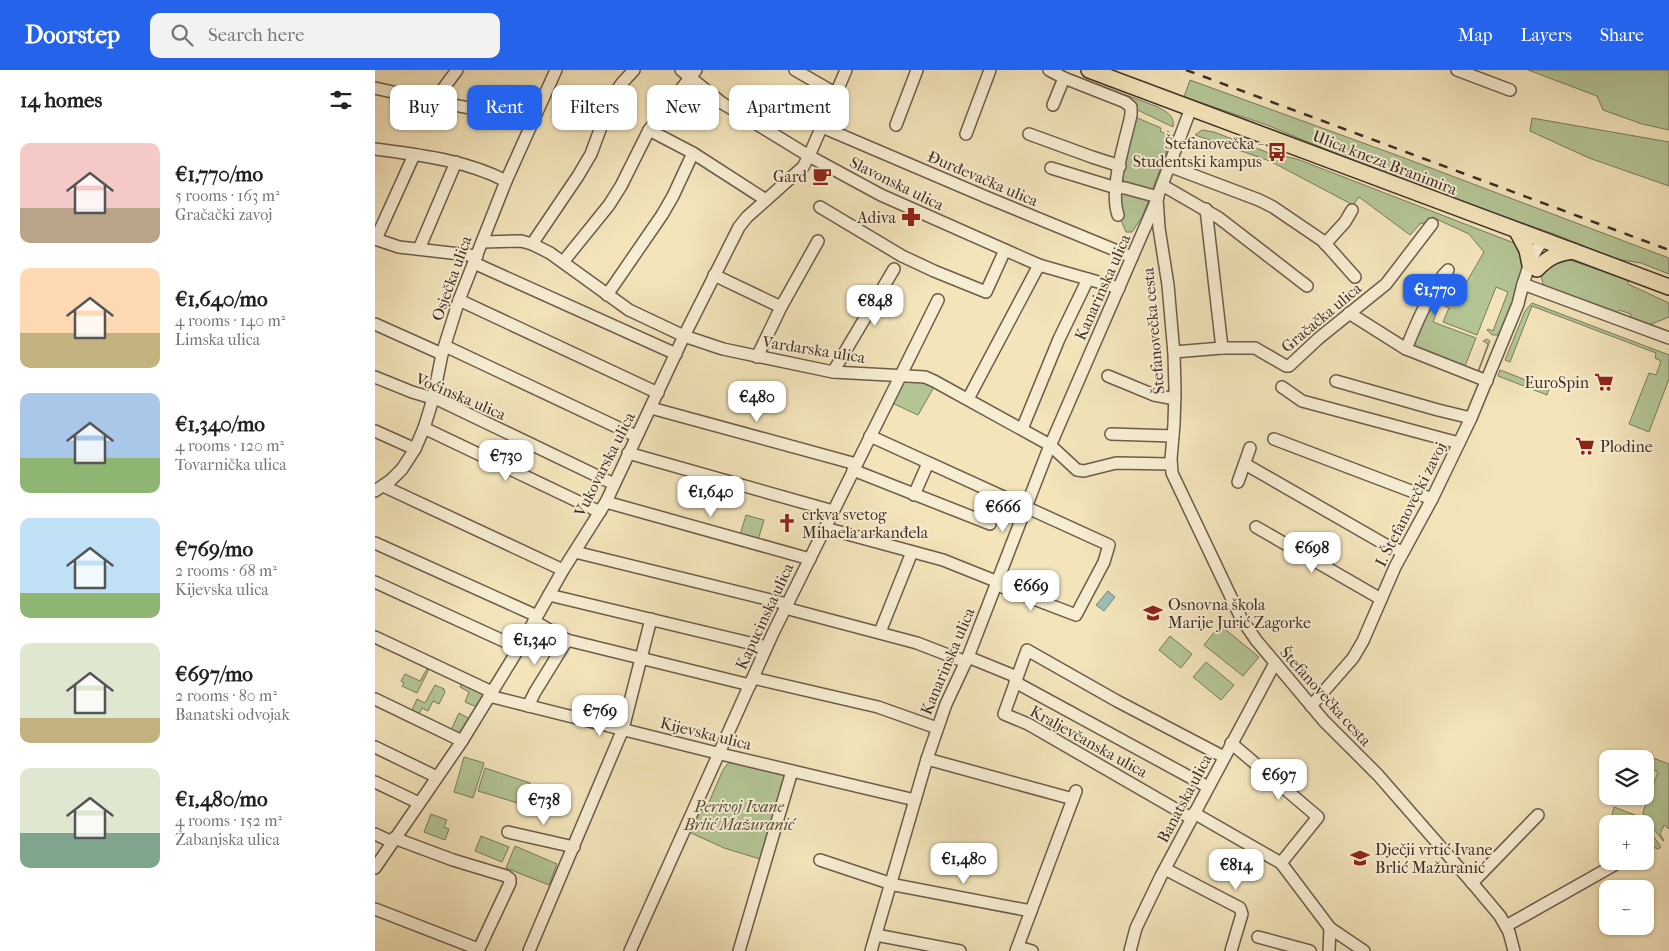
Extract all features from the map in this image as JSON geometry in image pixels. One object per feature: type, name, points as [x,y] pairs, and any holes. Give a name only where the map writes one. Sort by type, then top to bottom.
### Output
[{"type":"main road","name":"Ulica kneza Branimira","points":[[1089,70],[1669,287]]},
{"type":"main road","points":[[1517,231],[1534,269],[1552,256],[1561,252],[1573,251]]},
{"type":"street","points":[[446,85],[457,70]]},
{"type":"street","name":"Osječka ulica","points":[[542,102],[556,70]]},
{"type":"street","points":[[532,244],[579,176],[591,154],[611,97],[621,83],[635,70]]},
{"type":"street","name":"Slavonska ulica","points":[[681,70],[693,74],[722,103],[809,156],[896,203],[1039,265],[1119,288]]},
{"type":"street","points":[[795,70],[821,85]]},
{"type":"street","name":"Vukovarska ulica","points":[[839,85],[846,70]]},
{"type":"street","points":[[896,125],[917,70]]},
{"type":"street","points":[[966,134],[990,70]]},
{"type":"street","points":[[1049,70],[1064,78],[1125,102],[1131,107],[1132,112],[1116,187],[1115,202],[1118,215]]},
{"type":"street","points":[[1457,70],[1510,90]]},
{"type":"street","points":[[684,85],[693,74]]},
{"type":"street","points":[[1053,105],[1064,78]]},
{"type":"street","points":[[375,88],[390,91]]},
{"type":"street","name":"Štefanovečka cesta","points":[[1191,108],[1158,198],[1159,228],[1168,285],[1174,352],[1175,398],[1172,473],[1241,618],[1256,640],[1311,706],[1378,775],[1472,883],[1506,926],[1514,944],[1514,951]]},
{"type":"street","name":"Osječka ulica","points":[[379,489],[399,473],[415,449],[424,428],[459,300],[506,181],[530,130]]},
{"type":"street","points":[[563,262],[609,205],[621,186],[649,130],[693,153],[766,200]]},
{"type":"street","name":"Vukovarska ulica","points":[[375,868],[462,741],[519,648],[563,570],[606,502],[684,336],[739,227],[747,217],[798,172],[809,156],[821,130]]},
{"type":"street","name":"Đurđevačka ulica","points":[[829,130],[987,197],[1135,252],[1144,243],[1151,244],[1162,252]]},
{"type":"street","points":[[1029,134],[1120,166]]},
{"type":"street","points":[[375,149],[457,162],[506,181]]},
{"type":"street","points":[[607,295],[662,215],[693,153]]},
{"type":"street","points":[[414,154],[375,239],[399,247],[475,260],[676,354]]},
{"type":"street","points":[[419,249],[457,162]]},
{"type":"street","points":[[1169,166],[1273,207],[1325,244],[1355,277]]},
{"type":"street","points":[[1051,168],[1158,198]]},
{"type":"street","points":[[1162,185],[1206,209],[1307,286]]},
{"type":"street","name":"Kanarinska ulica","points":[[871,951],[927,759],[946,704],[967,660],[1050,445],[1158,198]]},
{"type":"street","points":[[820,208],[902,256],[986,292],[1005,250]]},
{"type":"street","points":[[1206,209],[1222,348]]},
{"type":"street","points":[[1325,244],[1353,210]]},
{"type":"street","name":"Gračačka ulica","points":[[1174,352],[1222,348],[1255,348],[1289,366],[1349,313],[1386,284],[1432,224]]},
{"type":"street","name":"I. Štefanovečki zavoj","points":[[1311,706],[1337,679],[1363,641],[1403,552],[1432,499],[1471,418],[1534,269],[1537,247],[1544,240]]},
{"type":"street","name":"Vardarska ulica","points":[[482,242],[521,241],[532,244],[563,262],[629,310],[684,336],[723,349],[833,372],[925,377],[1050,445],[1070,462],[1075,469],[1080,471],[1116,463],[1171,464]]},
{"type":"street","points":[[757,357],[781,307],[818,241]]},
{"type":"street","points":[[968,399],[1039,265]]},
{"type":"street","points":[[833,372],[894,269]]},
{"type":"street","points":[[1534,269],[1539,282],[1549,293]]},
{"type":"street","points":[[1406,349],[1435,289],[1448,270]]},
{"type":"street","points":[[714,275],[781,307]]},
{"type":"street","points":[[1022,429],[1059,339],[1088,279]]},
{"type":"street","points":[[1527,285],[1669,338]]},
{"type":"street","points":[[1520,302],[1534,294],[1549,293]]},
{"type":"street","points":[[459,300],[658,392]]},
{"type":"street","name":"Kapucinska ulica","points":[[630,951],[786,606],[938,300]]},
{"type":"street","points":[[1349,313],[1406,349],[1487,381]]},
{"type":"street","points":[[375,324],[444,350],[636,436]]},
{"type":"street","points":[[1108,376],[1154,394],[1175,398]]},
{"type":"street","name":"Voćinska ulica","points":[[375,377],[412,392],[433,398],[615,484]]},
{"type":"street","points":[[1336,380],[1471,418]]},
{"type":"street","points":[[1282,387],[1302,401],[1459,444]]},
{"type":"street","points":[[651,408],[855,467],[914,495],[990,524]]},
{"type":"street","points":[[424,428],[600,512]]},
{"type":"street","points":[[375,430],[415,449]]},
{"type":"street","points":[[1111,434],[1173,436]]},
{"type":"street","points":[[825,528],[943,560],[997,584],[1076,615],[1104,562],[1109,545],[870,436]]},
{"type":"street","points":[[1273,439],[1432,499]]},
{"type":"street","points":[[1238,482],[1251,448]]},
{"type":"street","points":[[628,453],[833,511]]},
{"type":"street","points":[[914,495],[928,463]]},
{"type":"street","points":[[1245,464],[1387,545],[1403,552]]},
{"type":"street","points":[[379,489],[563,570]]},
{"type":"street","points":[[606,502],[810,559]]},
{"type":"street","points":[[1256,527],[1381,599]]},
{"type":"street","points":[[375,543],[536,619],[567,640],[878,707],[937,728]]},
{"type":"street","points":[[575,552],[881,632],[967,660],[1016,679],[1208,787]]},
{"type":"street","points":[[881,632],[912,552]]},
{"type":"street","points":[[375,582],[519,648]]},
{"type":"street","points":[[549,595],[767,647]]},
{"type":"street","points":[[529,951],[623,728],[651,620]]},
{"type":"street","name":"Kijevska ulica","points":[[375,636],[490,694],[528,706],[623,728],[719,754],[915,800]]},
{"type":"street","points":[[528,706],[567,640]]},
{"type":"street","points":[[1016,679],[1027,650],[1117,701],[1224,757]]},
{"type":"street","name":"Banatska ulica","points":[[1130,951],[1136,928],[1165,869],[1275,664]]},
{"type":"street","name":"Kraljevčanska ulica","points":[[1016,679],[1004,714],[1027,724],[1193,816],[1281,862]]},
{"type":"street","points":[[375,699],[462,741]]},
{"type":"street","points":[[1231,743],[1318,817],[1281,862],[1330,928],[1365,951]]},
{"type":"street","points":[[375,747],[437,777]]},
{"type":"street","points":[[927,759],[1074,795],[1017,949],[1032,951]]},
{"type":"street","points":[[739,951],[792,771]]},
{"type":"street","points":[[375,782],[419,803]]},
{"type":"street","points":[[1472,883],[1538,815]]},
{"type":"street","points":[[508,832],[574,847]]},
{"type":"street","points":[[375,834],[510,878],[510,883],[478,950],[375,909]]},
{"type":"street","points":[[820,860],[890,883],[1031,911]]},
{"type":"street","points":[[1165,869],[1240,908],[1242,914],[1231,951]]},
{"type":"street","points":[[1506,926],[1605,870]]},
{"type":"street","points":[[1329,951],[1330,928]]},
{"type":"street","points":[[876,935],[960,951]]},
{"type":"street","points":[[1257,937],[1310,951]]},
{"type":"green space","points":[[1060,70],[1158,107],[1172,117],[1173,127],[1069,77]]},
{"type":"green space","points":[[1528,70],[1669,70],[1669,130],[1642,124],[1603,110],[1597,96]]},
{"type":"green space","points":[[1190,80],[1399,156],[1669,258],[1669,274],[1641,263],[1616,259],[1554,234],[1395,178],[1267,125],[1184,97]]},
{"type":"green space","points":[[1135,117],[1161,128],[1160,131],[1166,134],[1167,131],[1173,134],[1152,191],[1124,182],[1122,178]]},
{"type":"green space","points":[[1532,118],[1669,142],[1669,186],[1589,158],[1530,131]]},
{"type":"green space","points":[[1202,130],[1214,132],[1269,153],[1297,159],[1514,243],[1522,255],[1523,268],[1514,298],[1499,335],[1492,335],[1487,330],[1493,331],[1508,292],[1496,287],[1477,335],[1443,322],[1449,308],[1440,304],[1433,322],[1476,338],[1465,366],[1478,371],[1488,344],[1483,341],[1487,339],[1490,341],[1478,373],[1409,347],[1436,289],[1459,295],[1484,252],[1469,234],[1432,217],[1427,224],[1421,223],[1410,235],[1359,197],[1353,205],[1270,161],[1195,135]]},
{"type":"green space","points":[[1120,191],[1150,197],[1142,217],[1132,232],[1126,232],[1120,218]]},
{"type":"green space","points":[[1567,259],[1626,279],[1628,284],[1669,303],[1669,317],[1649,325],[1630,318],[1631,314],[1619,310],[1617,313],[1546,287],[1543,284],[1541,275],[1546,265]]},
{"type":"green space","points":[[1532,303],[1669,355],[1669,379],[1649,432],[1629,424],[1649,373],[1656,375],[1661,361],[1655,358],[1656,353],[1532,306],[1510,362],[1505,360],[1525,311]]},
{"type":"green space","points":[[1500,370],[1549,389],[1547,395],[1498,376]]},
{"type":"green space","points":[[904,382],[924,382],[934,387],[918,415],[892,403]]},
{"type":"green space","points":[[746,515],[764,520],[758,540],[740,535]]},
{"type":"green space","points":[[1220,625],[1259,657],[1243,676],[1204,645]]},
{"type":"green space","points":[[1170,636],[1192,654],[1181,668],[1159,650]]},
{"type":"green space","points":[[1206,662],[1234,685],[1221,700],[1193,677]]},
{"type":"green space","points":[[428,667],[430,667],[417,693],[402,686],[404,683],[401,681],[405,674],[420,681]]},
{"type":"green space","points":[[462,682],[485,693],[477,707],[465,702],[469,692],[460,687]]},
{"type":"green space","points":[[435,685],[444,689],[445,692],[439,704],[433,701],[428,711],[422,708],[419,714],[412,710],[417,699],[425,703]]},
{"type":"green space","points":[[459,713],[470,719],[460,735],[451,730]]},
{"type":"green space","points":[[464,757],[484,763],[473,798],[454,792]]},
{"type":"green space","points":[[1654,758],[1669,764],[1669,829],[1664,825],[1660,834],[1663,841],[1654,829],[1654,815],[1644,815],[1643,812],[1646,805],[1654,805],[1654,783],[1658,772],[1654,770]]},
{"type":"green space","name":"Perivoj Ivane Brlić Mažuranić","points":[[729,762],[786,776],[760,859],[724,848],[689,832],[699,809],[705,811],[723,770]]},
{"type":"green space","points":[[485,768],[530,783],[524,805],[478,791]]},
{"type":"green space","points":[[1614,807],[1635,815],[1612,815]]},
{"type":"green space","points":[[431,814],[447,820],[444,827],[449,829],[445,840],[424,832]]},
{"type":"green space","points":[[481,836],[509,847],[502,862],[475,851]]},
{"type":"green space","points":[[1654,837],[1661,847],[1658,849],[1654,847]]},
{"type":"green space","points":[[515,846],[557,864],[549,885],[506,868]]},
{"type":"water","points":[[1108,591],[1115,597],[1104,611],[1096,605]]},
{"type":"railway","points":[[1186,70],[1669,250]]},
{"type":"place","name":"Štefanovečka - Studentski kampus","points":[[1277,152]]},
{"type":"place","name":"Gard","points":[[822,176]]},
{"type":"place","name":"Adiva","points":[[911,217]]},
{"type":"place","name":"EuroSpin","points":[[1604,382]]},
{"type":"place","name":"Plodine","points":[[1585,446]]},
{"type":"place","name":"crkva svetog Mihaela arkanđela","points":[[787,523]]},
{"type":"place","name":"Osnovna škola Marije Jurić Zagorke","points":[[1153,613]]},
{"type":"place","name":"Dječji vrtić Ivane Brlić Mažuranić","points":[[1360,858]]}]
